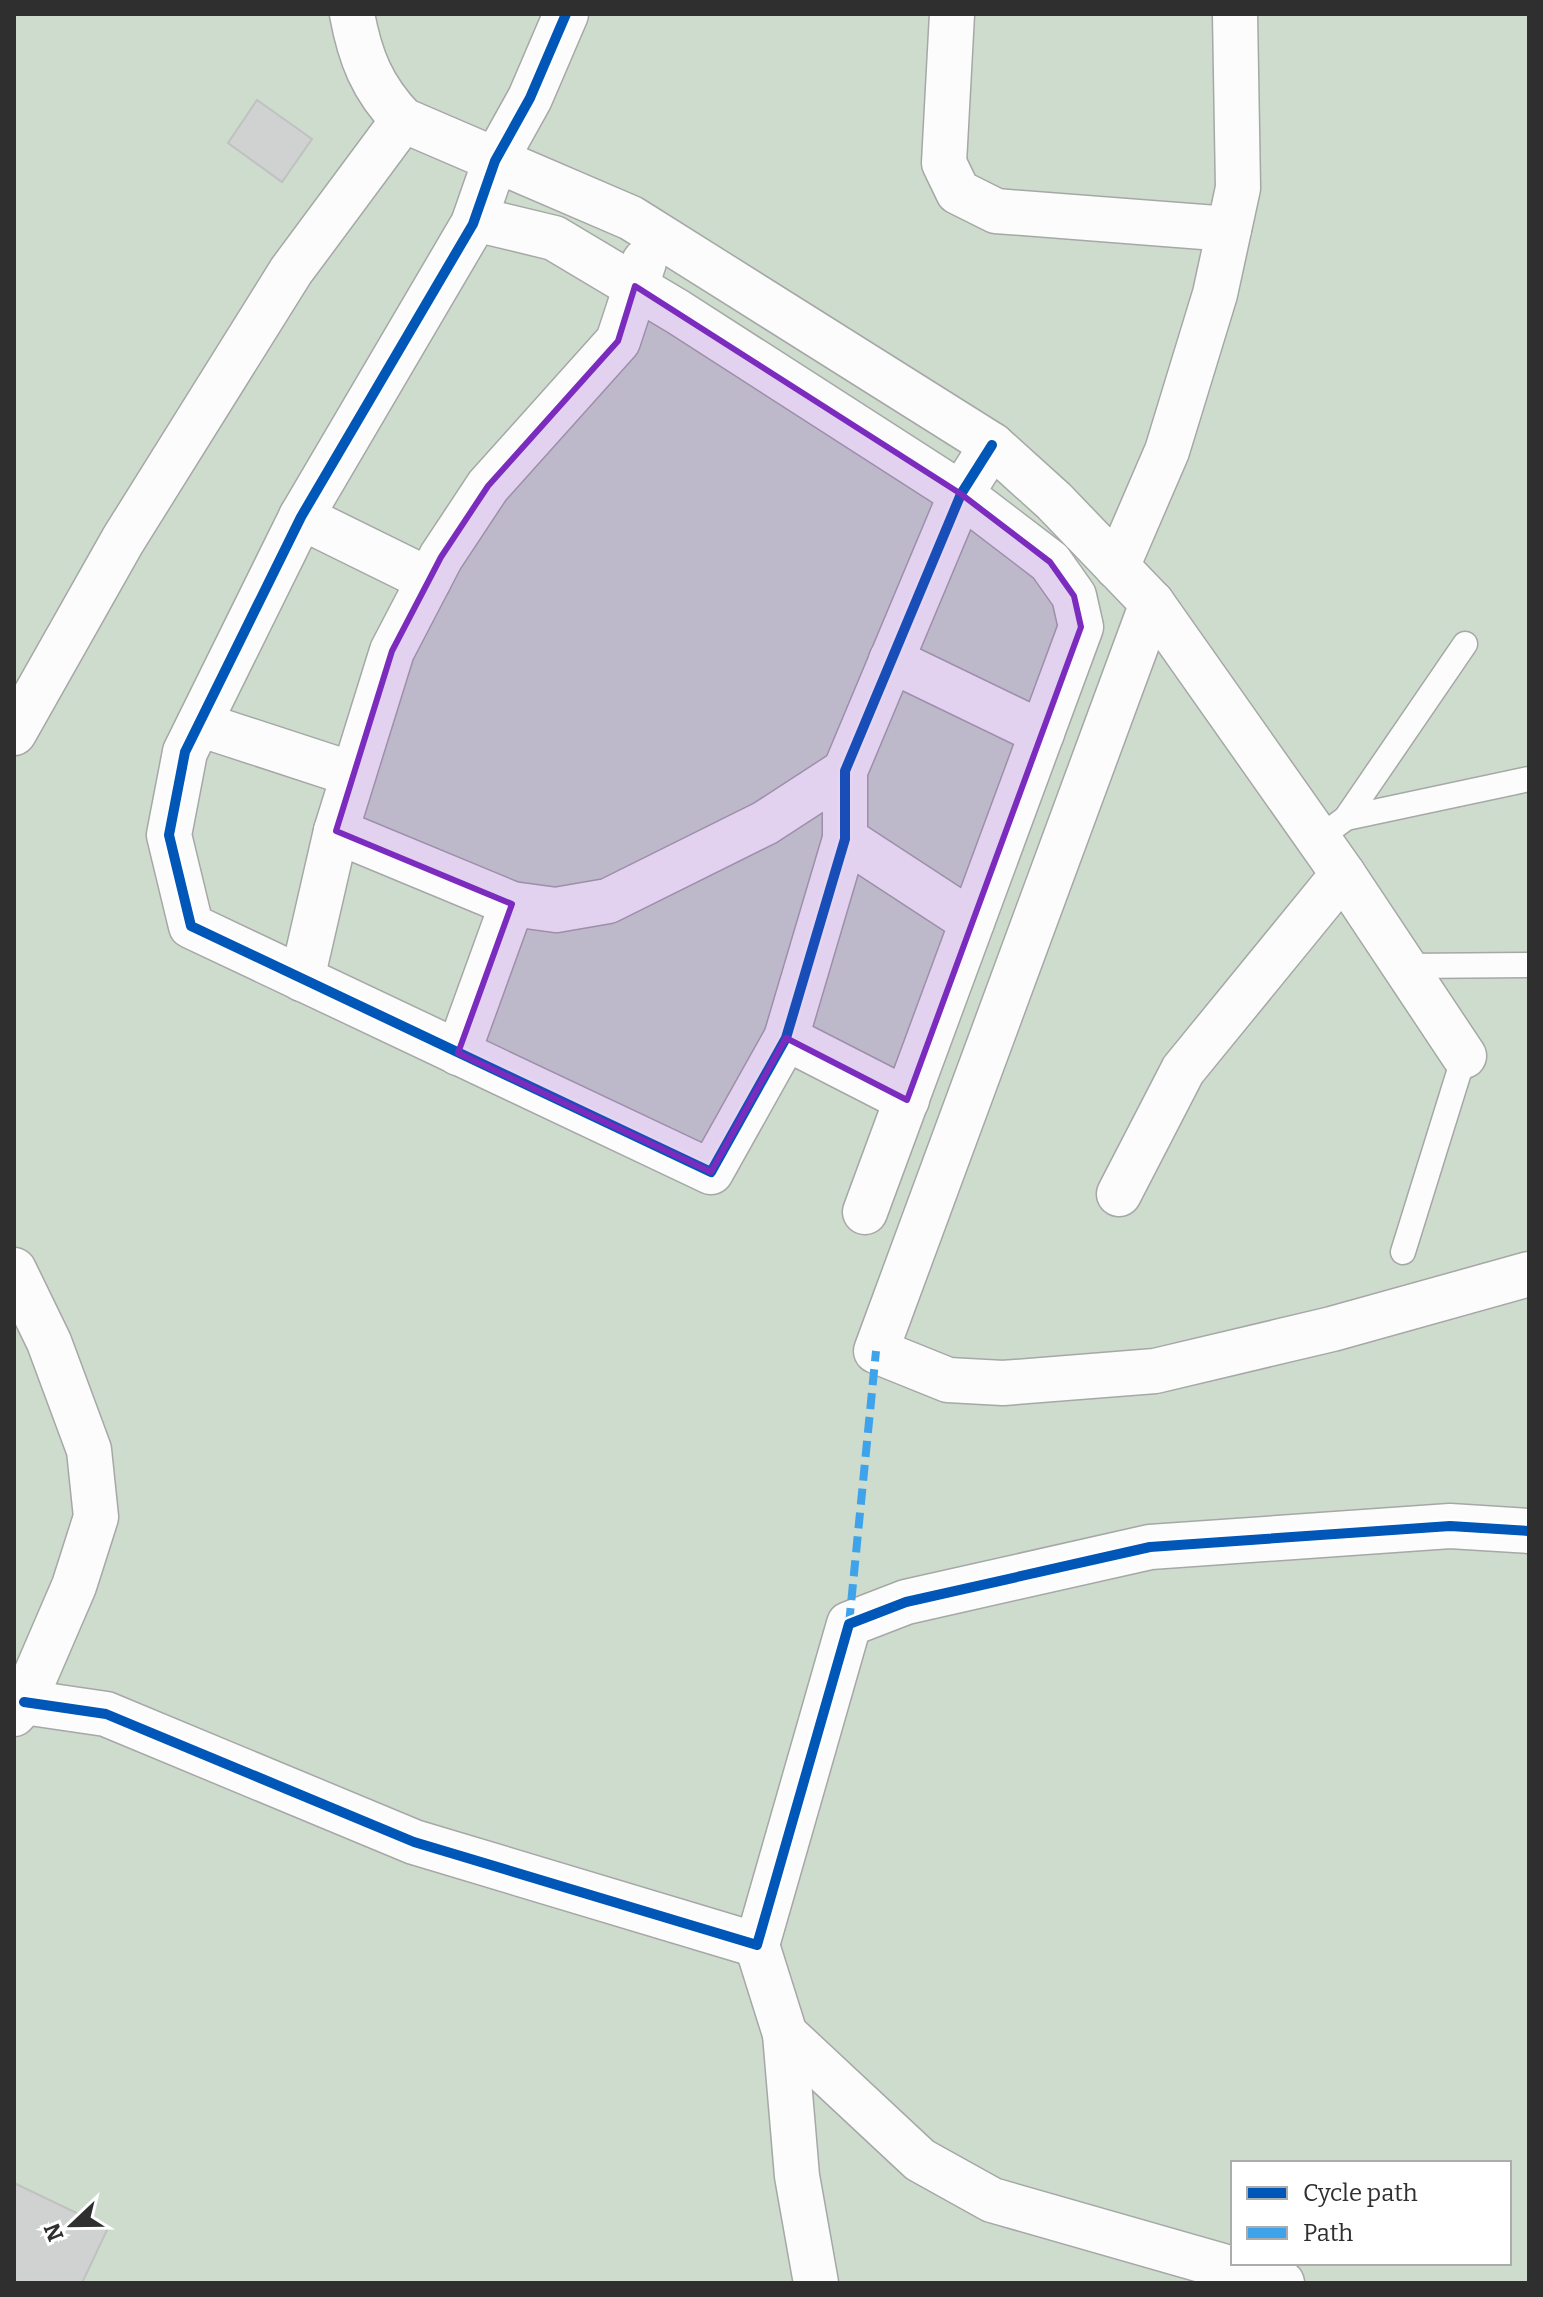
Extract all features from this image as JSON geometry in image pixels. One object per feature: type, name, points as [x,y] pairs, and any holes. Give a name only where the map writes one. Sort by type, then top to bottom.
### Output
[{"type":"street","points":[[352,14],[361,57],[379,95],[403,120],[631,218],[992,445],[1054,501],[1152,603],[1332,829],[1343,874],[1408,966],[1464,1056]]},
{"type":"street","points":[[566,14],[530,98],[495,161],[475,219],[301,517],[185,752],[169,835],[191,926],[711,1172],[786,1038],[845,839],[845,771],[961,494],[992,445]]},
{"type":"street","points":[[952,14],[944,163],[958,192],[996,211],[1229,229]]},
{"type":"street","points":[[1117,567],[1167,451],[1215,294],[1238,188],[1235,14]]},
{"type":"street","points":[[14,733],[123,540],[291,271],[403,120]]},
{"type":"street","points":[[475,219],[554,238],[635,286],[961,494],[1050,562],[1074,596],[1081,627],[865,1212]]},
{"type":"street","points":[[302,979],[336,831],[392,651],[429,580],[488,486],[618,341],[655,234]]},
{"type":"street","points":[[301,517],[429,580]]},
{"type":"street","points":[[1152,603],[876,1351],[948,1380],[1003,1383],[1155,1371],[1332,1329],[1529,1274]]},
{"type":"street","points":[[891,660],[1042,733]]},
{"type":"street","points":[[199,724],[352,774]]},
{"type":"street","points":[[336,831],[512,904],[556,910],[608,901],[765,823],[845,771]]},
{"type":"street","points":[[845,839],[972,922]]},
{"type":"street","points":[[1119,1194],[1183,1070],[1343,874]]},
{"type":"street","points":[[458,1053],[512,904]]},
{"type":"street","points":[[786,1038],[907,1100]]},
{"type":"street","points":[[14,1270],[49,1342],[89,1450],[96,1517],[74,1586],[19,1708],[106,1714],[414,1842],[757,1945]]},
{"type":"street","points":[[816,2283],[797,2176],[785,2034],[757,1945],[849,1624],[906,1602],[1150,1547],[1450,1526],[1529,1531]]},
{"type":"street","points":[[785,2034],[920,2160],[992,2200],[1282,2283]]},
{"type":"lane","points":[[1332,829],[1465,644]]},
{"type":"lane","points":[[1332,829],[1529,779]]},
{"type":"lane","points":[[1408,966],[1529,965]]},
{"type":"lane","points":[[1403,1252],[1464,1056]]},
{"type":"highlighted area","points":[[635,286],[961,494],[1050,562],[1074,596],[1081,627],[907,1100],[786,1038],[711,1172],[458,1053],[512,904],[336,831],[392,651],[441,557],[488,486],[618,341]]},
{"type":"green space","points":[[14,14],[1529,14],[1529,2283],[14,2283]]},
{"type":"building","points":[[257,100],[312,139],[282,182],[228,143]]},
{"type":"building","points":[[14,2183],[108,2228],[82,2283],[14,2283]]},
{"type":"marked path","points":[[849,1624],[876,1351]]},
{"type":"cycle path","points":[[566,14],[530,98],[495,161],[473,224],[301,517],[185,752],[169,835],[191,926],[711,1172],[786,1038],[845,839],[845,771],[961,494],[992,445]]},
{"type":"cycle path","points":[[24,1702],[106,1714],[414,1842],[757,1945],[849,1624],[906,1602],[1150,1547],[1450,1526],[1529,1531]]}]
